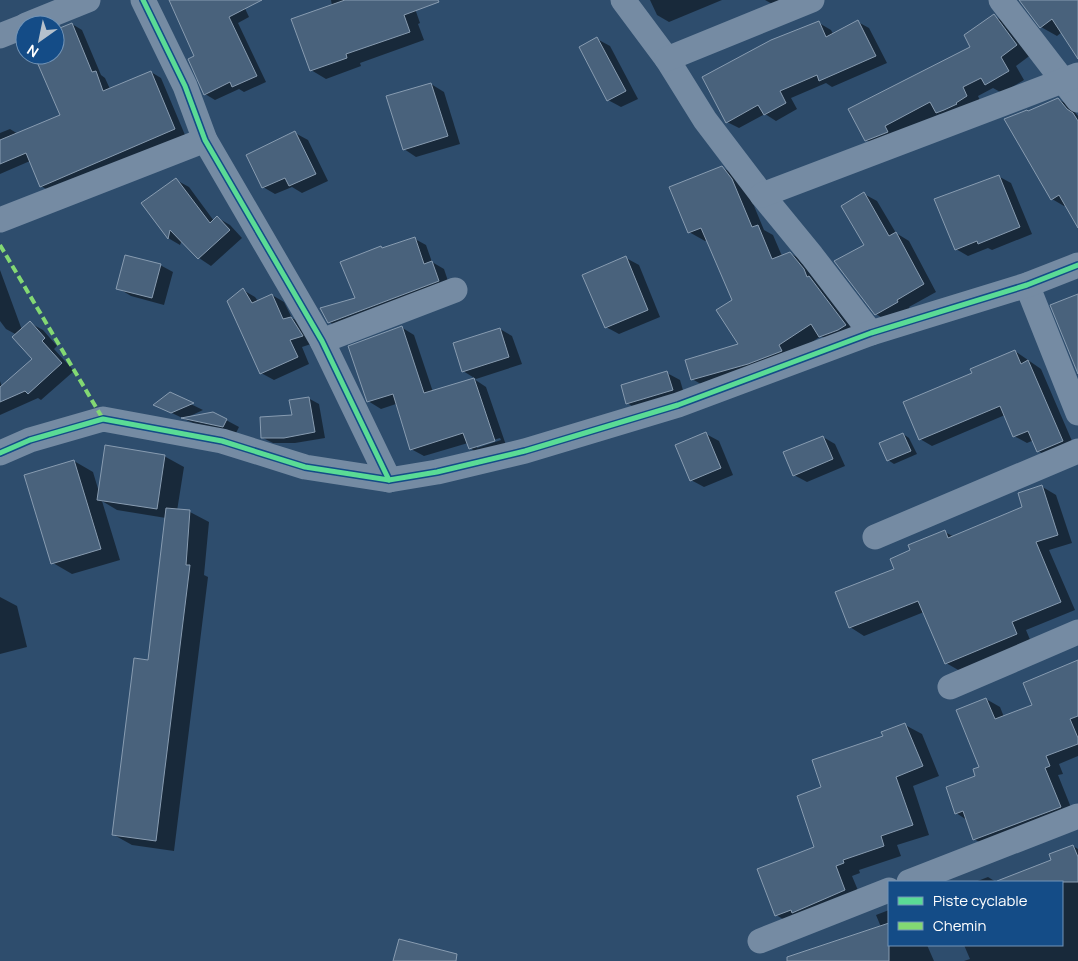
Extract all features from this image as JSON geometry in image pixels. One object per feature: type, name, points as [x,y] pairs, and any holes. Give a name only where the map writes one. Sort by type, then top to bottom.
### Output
[{"type":"street","points":[[51,15],[88,0]]},
{"type":"street","points":[[143,0],[185,86],[205,140],[322,341],[389,480]]},
{"type":"street","points":[[622,0],[667,59],[705,120],[871,333]]},
{"type":"street","points":[[667,59],[812,0]]},
{"type":"street","points":[[1001,0],[1070,78],[1078,100]]},
{"type":"street","points":[[0,36],[15,30]]},
{"type":"street","points":[[762,195],[1070,78]]},
{"type":"street","points":[[0,220],[205,140]]},
{"type":"street","points":[[0,453],[30,440],[103,420],[222,441],[305,467],[389,480],[437,472],[525,451],[678,405],[871,333],[1027,285],[1078,265]]},
{"type":"street","points":[[1027,285],[1078,413]]},
{"type":"street","points":[[322,341],[455,290]]},
{"type":"street","points":[[875,537],[1078,450]]},
{"type":"street","points":[[950,687],[1078,632]]},
{"type":"street","points":[[912,881],[1078,816]]},
{"type":"street","points":[[760,941],[888,890]]},
{"type":"building","points":[[169,0],[262,0],[229,17],[257,76],[232,87],[230,82],[204,95],[188,59],[194,56]]},
{"type":"building","points":[[345,0],[438,0],[439,2],[404,15],[410,32],[346,54],[347,58],[310,71],[291,19]]},
{"type":"building","points":[[1019,0],[1078,0],[1078,59],[1052,19],[1040,28]]},
{"type":"building","points":[[994,14],[1017,45],[1001,57],[1009,71],[985,85],[981,78],[963,87],[967,96],[957,104],[936,113],[930,102],[885,126],[888,132],[865,141],[848,109],[970,47],[964,35]]},
{"type":"building","points":[[858,20],[876,56],[819,81],[817,75],[780,91],[786,103],[764,115],[758,105],[726,123],[702,77],[771,40],[819,21],[826,37]]},
{"type":"building","points":[[72,23],[92,72],[96,71],[103,91],[151,71],[175,129],[40,187],[26,153],[0,164],[0,140],[60,115],[38,65],[65,65],[65,26]]},
{"type":"building","points":[[597,37],[626,91],[607,101],[579,47]]},
{"type":"building","points":[[431,83],[448,136],[403,150],[386,96]]},
{"type":"building","points":[[1058,98],[1078,121],[1078,228],[1059,195],[1051,200],[1004,119]]},
{"type":"building","points":[[295,131],[316,174],[289,186],[285,178],[262,188],[246,155]]},
{"type":"building","points":[[722,166],[732,179],[752,227],[758,225],[772,259],[790,252],[804,269],[807,277],[809,276],[846,325],[819,337],[811,324],[779,345],[782,351],[748,364],[691,380],[685,360],[738,344],[716,310],[732,300],[701,228],[688,233],[669,187]]},
{"type":"building","points":[[999,175],[1020,227],[978,244],[977,241],[955,250],[934,199]]},
{"type":"building","points":[[176,178],[210,223],[217,216],[230,230],[198,259],[170,230],[168,239],[141,203]]},
{"type":"building","points":[[864,192],[889,236],[896,232],[924,284],[875,315],[834,261],[864,245],[841,206]]},
{"type":"building","points":[[415,237],[424,264],[432,261],[439,281],[328,323],[320,308],[355,298],[340,262],[381,246],[382,248]]},
{"type":"building","points":[[125,255],[161,264],[152,298],[116,289]]},
{"type":"building","points":[[626,256],[648,310],[605,328],[582,275]]},
{"type":"building","points":[[243,288],[252,303],[272,294],[283,319],[291,317],[303,336],[290,340],[298,357],[260,374],[227,301]]},
{"type":"building","points":[[1078,294],[1078,374],[1050,305]]},
{"type":"building","points":[[30,321],[45,338],[42,341],[62,363],[28,394],[25,391],[0,402],[0,387],[32,359],[12,337]]},
{"type":"building","points":[[402,326],[424,393],[474,378],[495,441],[469,449],[463,433],[410,450],[393,394],[367,402],[348,346]]},
{"type":"building","points":[[500,328],[509,357],[462,372],[453,343]]},
{"type":"building","points":[[1015,350],[1021,364],[1028,360],[1063,441],[1037,452],[1028,431],[1013,437],[1000,406],[919,440],[903,402],[972,373],[970,369]]},
{"type":"building","points":[[667,371],[673,390],[626,404],[621,385]]},
{"type":"building","points":[[170,392],[194,403],[171,413],[153,405]]},
{"type":"building","points":[[309,397],[315,432],[284,438],[261,438],[260,417],[292,415],[289,400]]},
{"type":"building","points":[[213,412],[227,419],[223,427],[181,418]]},
{"type":"building","points":[[706,432],[721,468],[690,481],[675,445]]},
{"type":"building","points":[[903,433],[911,451],[887,461],[879,443]]},
{"type":"building","points":[[823,436],[833,459],[793,476],[783,452]]},
{"type":"building","points":[[105,445],[165,455],[157,509],[97,500]]},
{"type":"building","points":[[74,460],[101,549],[51,564],[24,475]]},
{"type":"building","points":[[1042,485],[1058,535],[1036,542],[1061,602],[1012,622],[1017,634],[945,664],[918,601],[849,628],[835,592],[894,569],[890,559],[910,550],[908,545],[945,530],[948,538],[1022,507],[1018,493]]},
{"type":"building","points":[[166,508],[190,510],[186,565],[190,565],[156,841],[112,835],[134,658],[148,660]]},
{"type":"building","points":[[1078,660],[1078,716],[1070,719],[1078,738],[1078,744],[1046,756],[1050,766],[1045,768],[1061,807],[973,840],[963,811],[955,814],[946,787],[975,776],[973,769],[979,767],[956,710],[986,698],[995,719],[1032,705],[1023,683]]},
{"type":"building","points":[[905,723],[923,766],[896,777],[913,825],[881,836],[884,846],[843,860],[844,863],[836,866],[845,890],[792,913],[791,910],[775,916],[757,869],[814,847],[797,796],[821,787],[812,760],[883,736],[881,732]]},
{"type":"building","points":[[1073,845],[1078,857],[1078,882],[997,881],[1051,860],[1049,854]]},
{"type":"building","points":[[888,923],[889,961],[787,961],[787,957]]},
{"type":"building","points":[[399,939],[457,954],[456,961],[393,961]]},
{"type":"marked path","points":[[0,245],[103,419]]},
{"type":"cycle path","points":[[143,0],[185,86],[205,140],[322,341],[389,480]]},
{"type":"cycle path","points":[[0,453],[30,440],[103,419],[222,441],[305,467],[389,480],[437,472],[525,451],[678,405],[871,333],[1027,285],[1078,265]]}]
